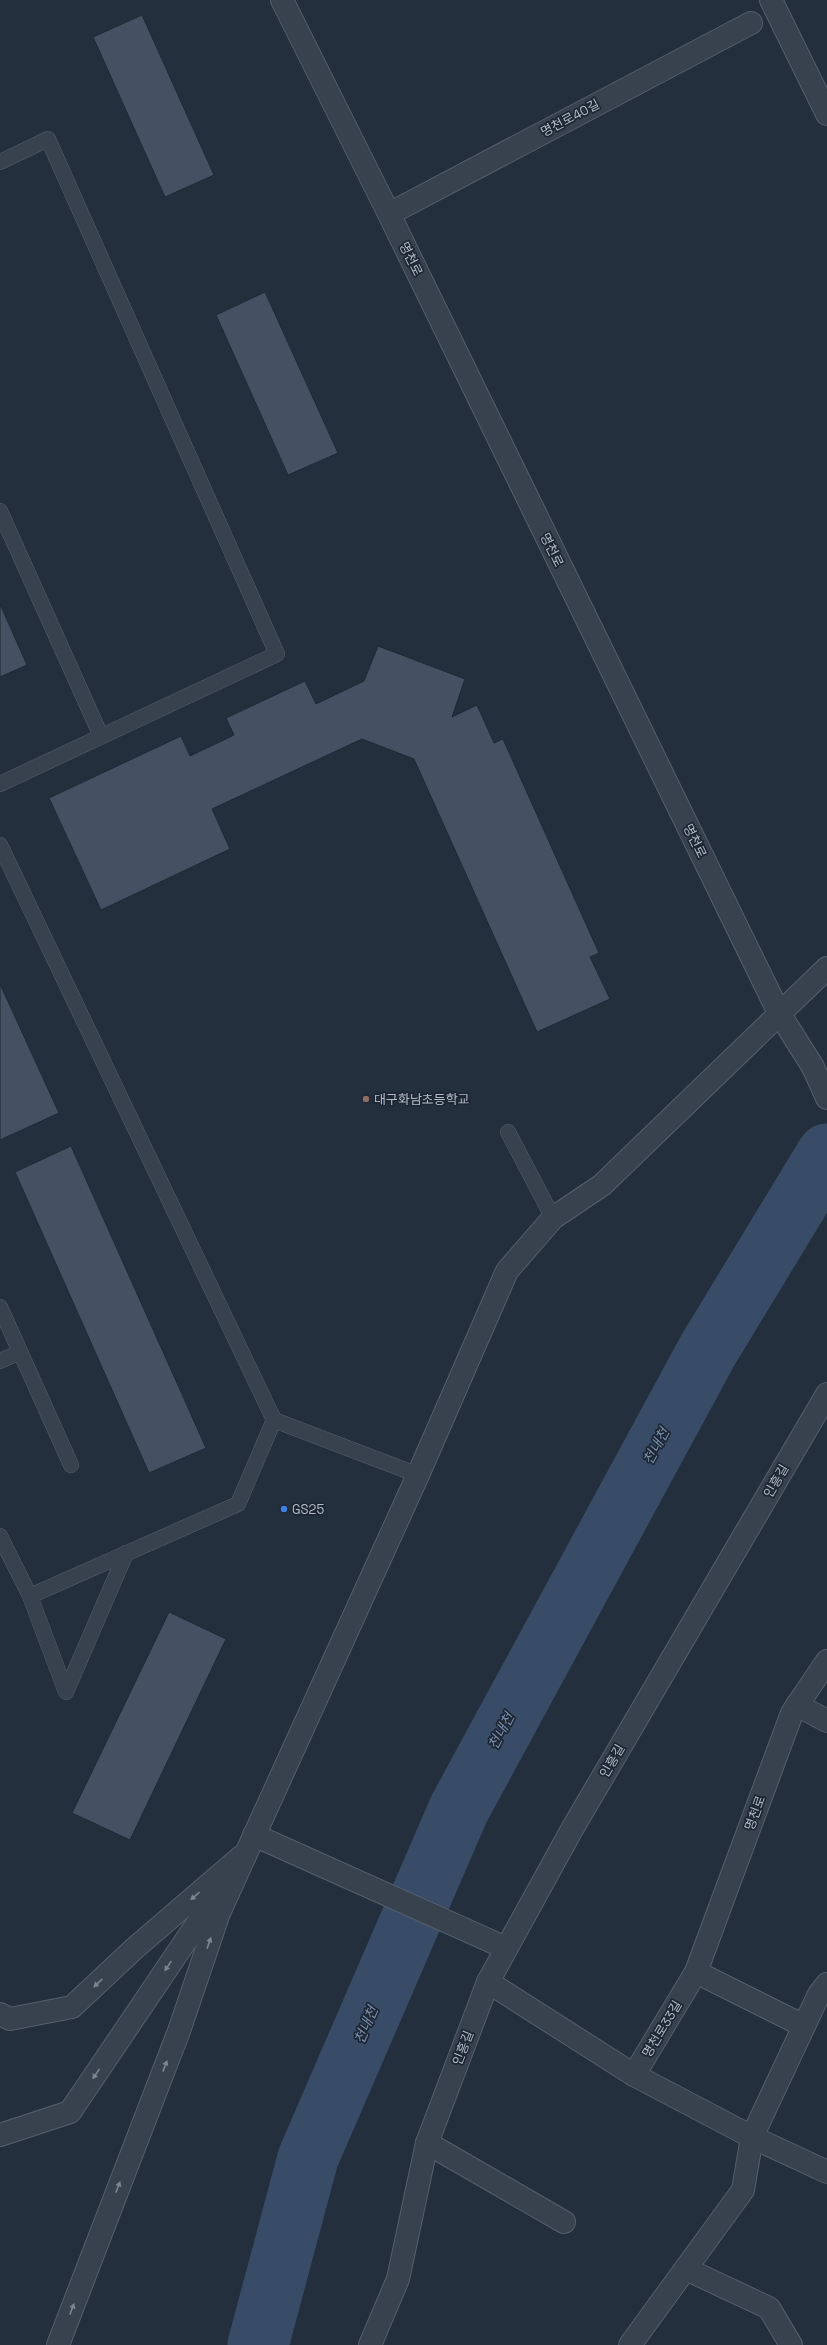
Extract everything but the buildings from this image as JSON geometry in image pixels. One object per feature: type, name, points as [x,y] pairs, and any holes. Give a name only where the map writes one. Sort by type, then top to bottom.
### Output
[{"type":"street","name":"명천로","points":[[282,0],[389,214],[779,1013],[813,1068],[827,1098]]},
{"type":"street","points":[[771,0],[827,114]]},
{"type":"street","name":"명천로40길","points":[[389,214],[751,23]]},
{"type":"street","points":[[58,2345],[179,2031],[219,1913],[418,1475],[507,1271],[553,1218],[602,1184],[827,968]]},
{"type":"street","name":"인흥길","points":[[370,2345],[398,2279],[427,2143],[488,1982],[571,1831],[827,1394]]},
{"type":"street","name":"명천로","points":[[696,1972],[792,1713],[827,1661]]},
{"type":"street","points":[[797,1704],[827,1721]]},
{"type":"street","points":[[250,1844],[506,1948]]},
{"type":"street","points":[[0,2014],[10,2019],[72,2007],[250,1844]]},
{"type":"street","points":[[0,2135],[70,2112],[250,1844]]},
{"type":"street","points":[[696,1972],[804,2026]]},
{"type":"street","name":"명천로33길","points":[[634,2075],[696,1972]]},
{"type":"street","points":[[488,1982],[634,2075],[752,2137],[827,2172]]},
{"type":"street","points":[[630,2345],[743,2190],[752,2137],[819,1994],[827,1984]]},
{"type":"street","points":[[427,2143],[564,2222]]},
{"type":"street","points":[[686,2269],[769,2308],[791,2345]]},
{"type":"lane","points":[[0,162],[48,139],[277,654],[0,784]]},
{"type":"lane","points":[[0,511],[101,736]]},
{"type":"lane","points":[[0,846],[274,1420],[418,1475]]},
{"type":"lane","points":[[508,1132],[553,1218]]},
{"type":"lane","points":[[0,1307],[71,1465]]},
{"type":"lane","points":[[0,1362],[20,1352]]},
{"type":"lane","points":[[30,1596],[238,1504],[274,1420]]},
{"type":"lane","points":[[0,1536],[30,1596],[66,1692],[126,1553]]},
{"type":"waterway","name":"천내천","points":[[258,2345],[308,2158],[459,1809],[708,1350],[827,1154]]},
{"type":"place","name":"대구화남초등학교","points":[[366,1099]]},
{"type":"place","name":"GS25","points":[[284,1509]]}]
